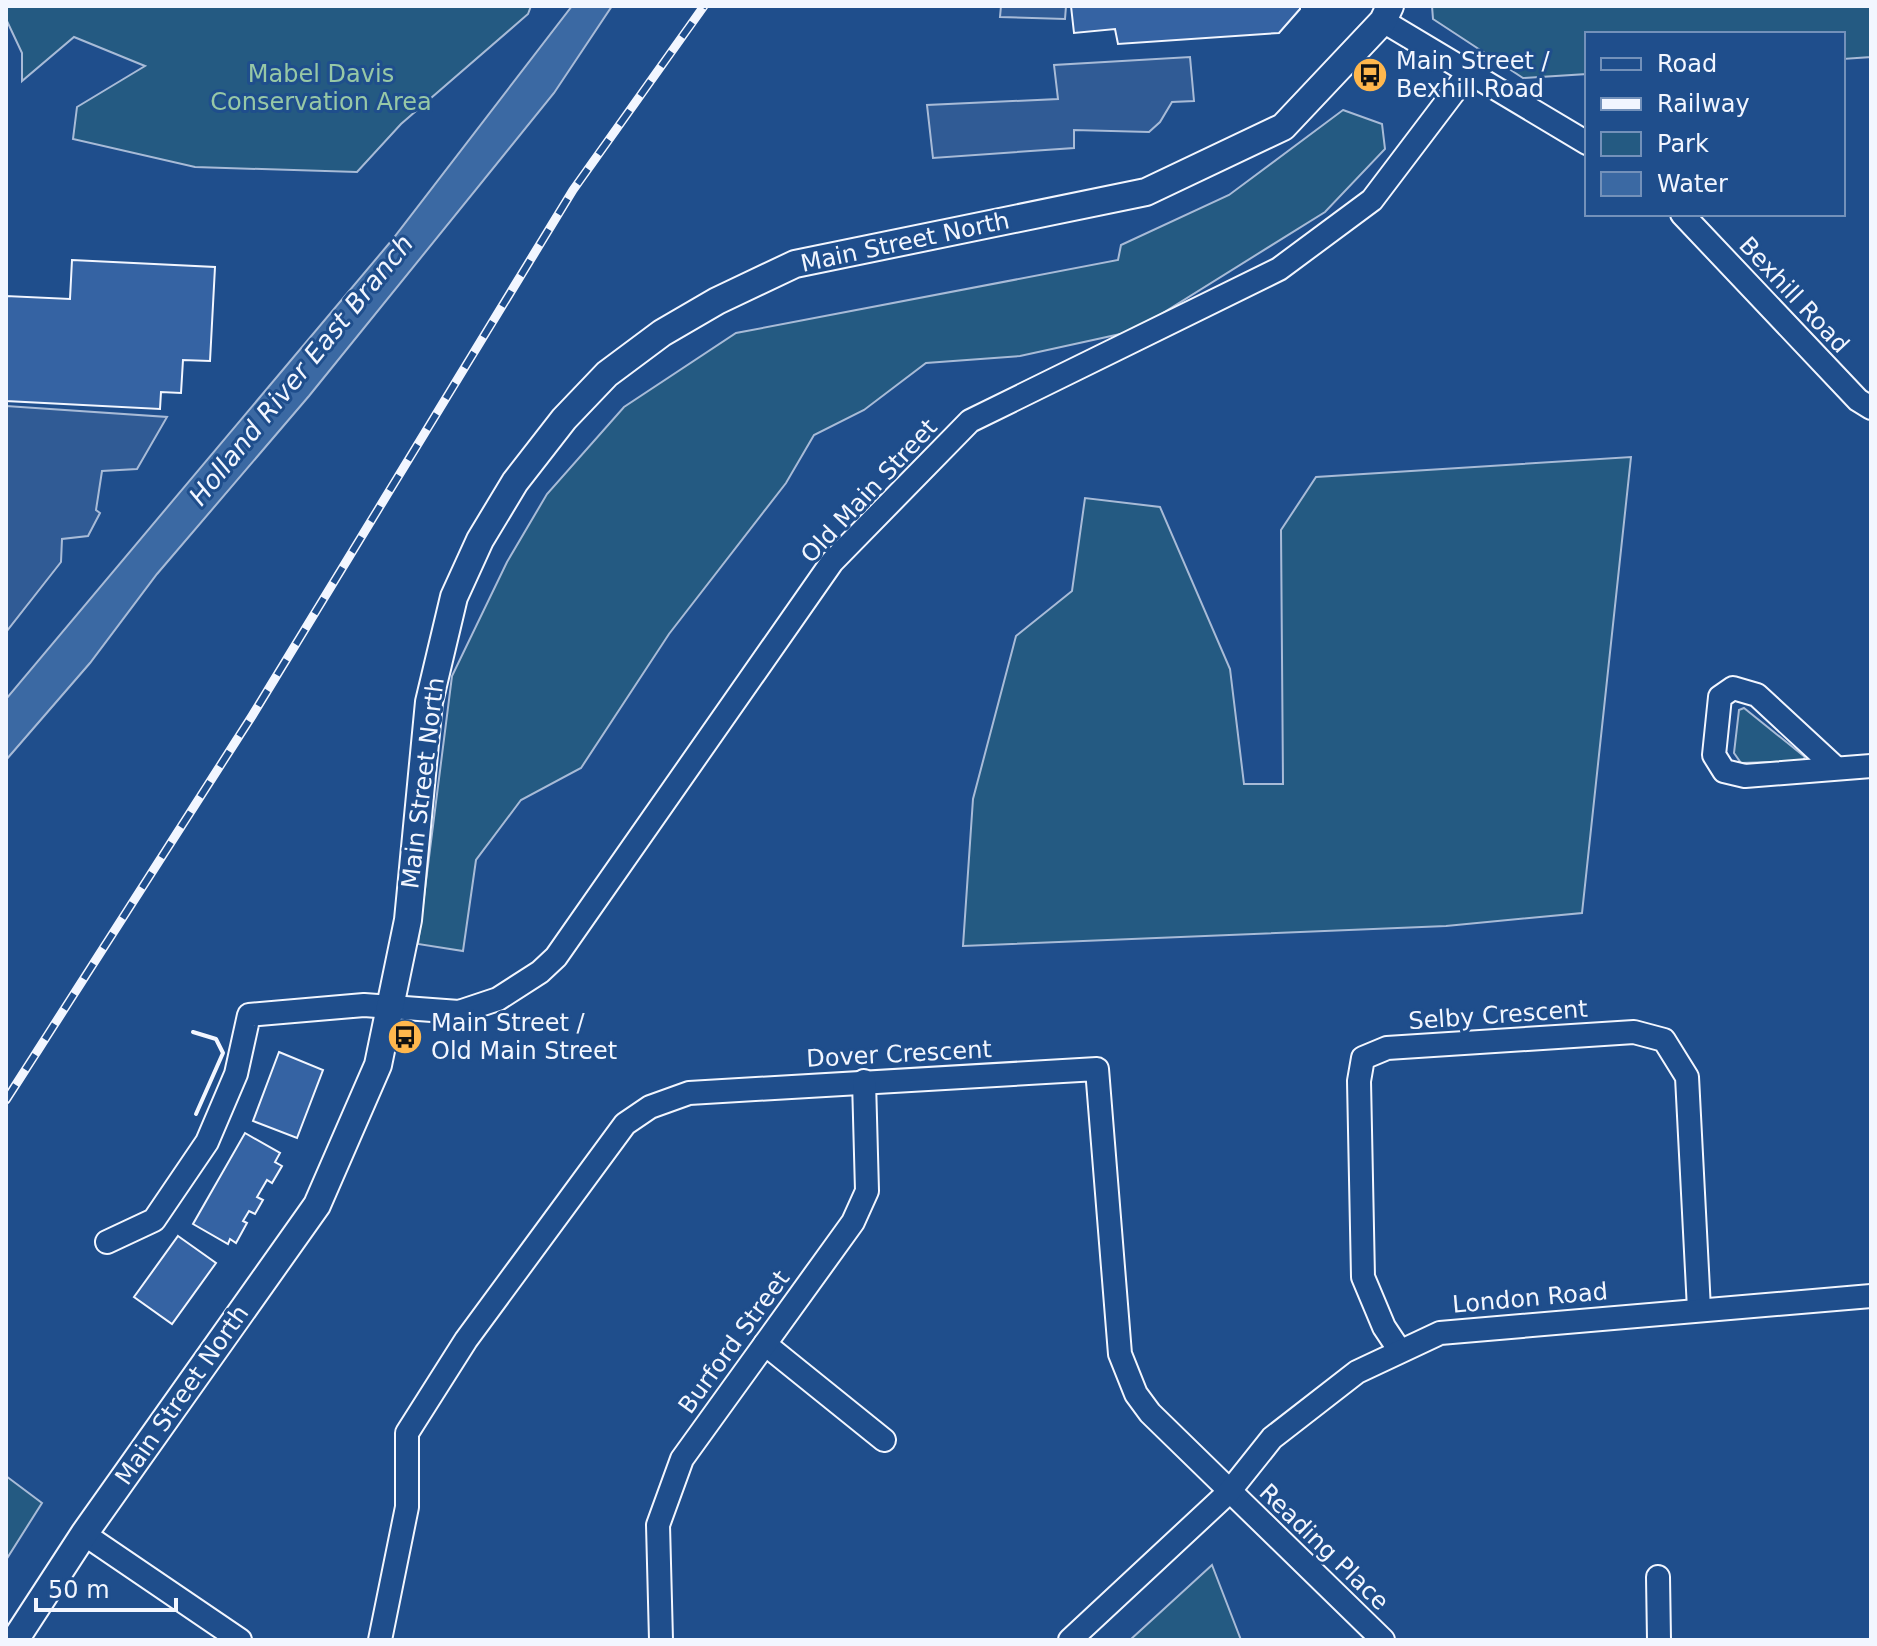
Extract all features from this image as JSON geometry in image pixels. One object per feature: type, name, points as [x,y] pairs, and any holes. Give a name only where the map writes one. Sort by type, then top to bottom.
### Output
[{"type":"main road","name":"Main Street North","points":[[15,1640],[84,1534],[317,1205],[378,1065],[408,920],[429,702],[454,597],[480,540],[515,482],[564,419],[607,374],[662,333],[717,301],[795,264],[1146,192],[1283,127],[1386,13]]},
{"type":"street","points":[[1386,13],[1469,72],[1585,142]]},
{"type":"street","name":"Old Main Street","points":[[107,1242],[154,1220],[207,1142],[236,1074],[249,1015],[364,1005],[459,1012],[498,999],[540,972],[556,957],[832,562],[970,421],[1279,269],[1372,200],[1469,72]]},
{"type":"street","name":"Bexhill Road","points":[[1684,216],[1858,400],[1871,408]]},
{"type":"street","points":[[1836,768],[1757,695],[1733,688],[1720,697],[1714,755],[1724,771],[1745,776],[1871,766]]},
{"type":"street","name":"Selby Crescent","points":[[1400,1351],[1384,1327],[1363,1277],[1359,1081],[1363,1058],[1387,1048],[1634,1032],[1664,1040],[1687,1077],[1699,1309]]},
{"type":"street","name":"Dover Crescent","points":[[380,1640],[407,1507],[398,1431],[625,1124],[650,1107],[689,1093],[1097,1069],[1118,1334],[1126,1375],[1150,1413],[1229,1492]]},
{"type":"street","name":"Burford Street","points":[[661,1640],[658,1525],[665,1498],[682,1459],[853,1222],[867,1191],[864,1081]]},
{"type":"street","name":"London Road","points":[[1070,1640],[1229,1492],[1272,1438],[1357,1372],[1440,1333],[1871,1296]]},
{"type":"street","points":[[765,1344],[884,1440]]},
{"type":"street","name":"Reading Place","points":[[1229,1492],[1383,1640]]},
{"type":"street","points":[[84,1534],[237,1639]]},
{"type":"street","points":[[1658,1577],[1659,1640]]},
{"type":"green space","name":"Mabel Davis Conservation Area","points":[[6,6],[531,6],[528,14],[401,124],[357,172],[195,167],[73,139],[77,107],[145,66],[74,37],[22,81],[22,53],[6,19]]},
{"type":"green space","points":[[1432,6],[1871,6],[1871,57],[1845,59],[1845,32],[1585,32],[1585,74],[1523,78],[1433,19]]},
{"type":"green space","points":[[1343,110],[1382,124],[1385,149],[1325,212],[1134,331],[1020,356],[926,363],[864,410],[814,435],[786,483],[669,634],[581,768],[521,800],[476,860],[463,951],[418,944],[452,676],[507,562],[547,494],[624,407],[736,333],[1118,260],[1121,245],[1229,195]]},
{"type":"green space","points":[[1631,457],[1582,913],[1446,926],[963,946],[973,799],[1016,636],[1072,591],[1085,498],[1160,507],[1230,669],[1244,784],[1283,784],[1281,530],[1316,477]]},
{"type":"green space","points":[[1744,708],[1805,757],[1803,761],[1741,763],[1734,753],[1739,710]]},
{"type":"green space","points":[[6,1476],[42,1503],[6,1560]]},
{"type":"green space","points":[[1212,1565],[1241,1640],[1130,1640]]},
{"type":"shaded area","points":[[1001,6],[1066,6],[1065,19],[1000,17]]},
{"type":"shaded area","points":[[1190,57],[1194,101],[1172,102],[1160,122],[1149,132],[1074,130],[1074,148],[933,158],[927,105],[1058,99],[1054,65]]},
{"type":"shaded area","points":[[6,406],[167,417],[137,469],[102,471],[96,510],[100,513],[88,536],[62,539],[61,562],[6,632]]},
{"type":"water","name":"Holland River East Branch","points":[[572,6],[612,6],[554,93],[309,396],[157,574],[90,663],[6,760],[6,699],[392,240]]},
{"type":"building","points":[[1071,6],[1300,6],[1300,9],[1279,33],[1118,44],[1115,29],[1074,33]]},
{"type":"building","points":[[72,260],[215,267],[210,361],[183,360],[181,393],[161,392],[160,409],[6,401],[6,296],[70,299]]},
{"type":"building","points":[[279,1052],[323,1070],[297,1138],[253,1121]]},
{"type":"building","points":[[245,1133],[280,1153],[275,1162],[282,1166],[272,1183],[267,1180],[257,1197],[263,1200],[255,1214],[249,1211],[243,1221],[247,1223],[236,1243],[230,1239],[228,1244],[193,1224]]},
{"type":"building","points":[[178,1236],[216,1263],[172,1324],[134,1297]]},
{"type":"railway","points":[[6,1100],[252,716],[573,190],[704,6]]},
{"type":"wall","points":[[193,1032],[216,1039],[223,1053],[196,1114]]},
{"type":"place","name":"Main Street / Bexhill Road","points":[[1370,75]]},
{"type":"place","name":"Main Street / Old Main Street","points":[[405,1037]]}]
